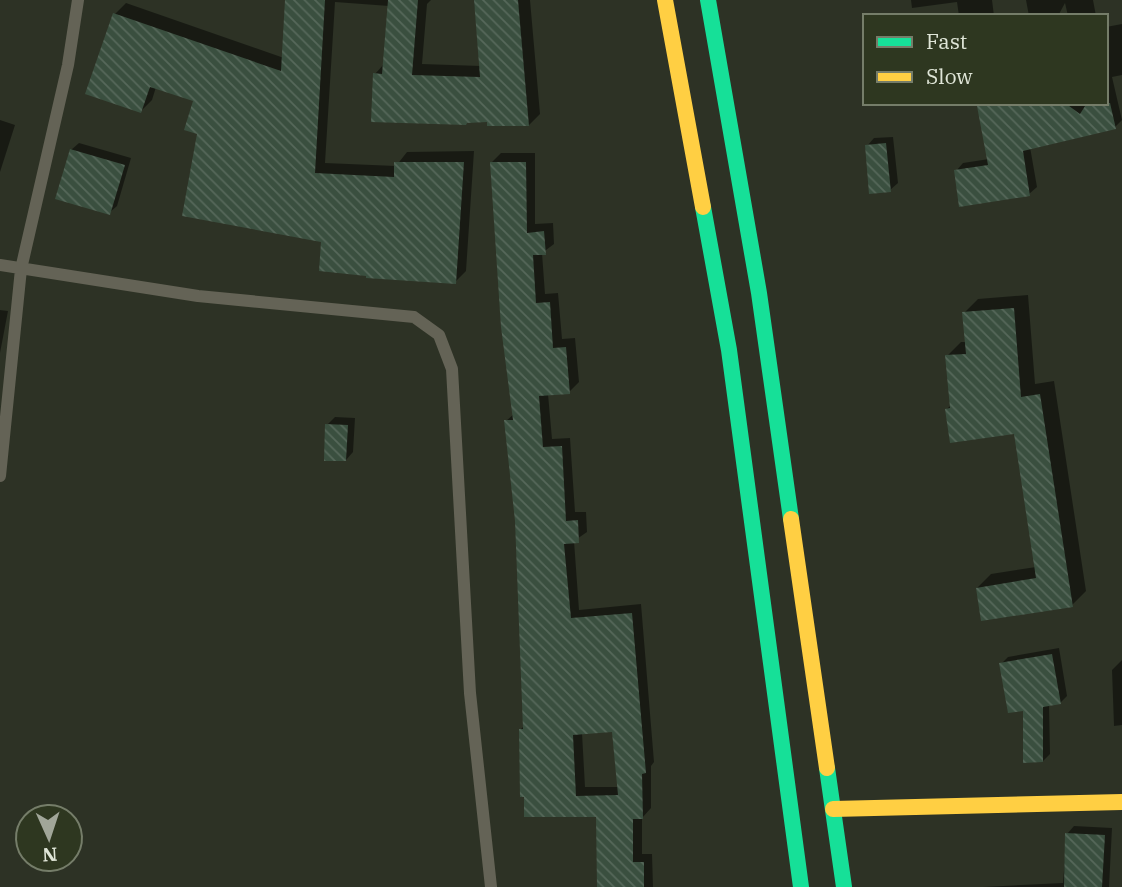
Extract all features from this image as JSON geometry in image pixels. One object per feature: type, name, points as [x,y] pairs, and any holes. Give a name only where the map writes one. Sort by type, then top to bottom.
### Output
[{"type":"main road","points":[[665,0],[729,350],[801,887]]},
{"type":"main road","points":[[708,0],[759,293],[844,887]]},
{"type":"main road","points":[[833,809],[1122,803]]},
{"type":"lane","points":[[0,476],[22,269],[68,65],[78,0]]},
{"type":"lane","points":[[0,265],[198,296],[414,317],[439,335],[452,369],[470,693],[491,887]]},
{"type":"building","points":[[285,0],[325,0],[315,173],[394,177],[394,162],[464,162],[456,284],[366,278],[319,271],[321,242],[182,216],[197,134],[184,130],[193,101],[150,87],[141,113],[85,94],[113,13],[281,71]]},
{"type":"building","points":[[388,0],[418,0],[412,75],[480,77],[474,0],[518,0],[529,126],[487,126],[487,122],[466,125],[371,122],[373,73],[382,74]]},
{"type":"building","points":[[1110,103],[1116,129],[1023,151],[1030,196],[959,207],[954,170],[988,165],[977,106],[1068,105],[1080,114],[1086,105]]},
{"type":"building","points":[[886,143],[891,192],[869,194],[865,145]]},
{"type":"building","points":[[70,149],[125,165],[110,215],[55,199]]},
{"type":"building","points":[[490,162],[526,162],[527,233],[544,231],[546,255],[533,255],[536,303],[550,302],[553,348],[566,347],[570,394],[539,396],[543,447],[562,446],[566,521],[578,520],[579,543],[564,544],[571,618],[632,613],[646,773],[642,774],[643,819],[633,819],[633,862],[644,862],[644,887],[597,887],[596,817],[524,817],[524,797],[520,797],[519,729],[523,729],[515,521],[504,420],[513,420],[501,327]],"holes":[[[612,732],[618,795],[576,796],[573,735]]]},
{"type":"building","points":[[1014,308],[1021,397],[1040,394],[1073,607],[981,621],[976,588],[1036,578],[1014,434],[950,443],[945,409],[950,408],[945,355],[966,354],[962,312]]},
{"type":"building","points":[[325,424],[348,425],[346,461],[324,461]]},
{"type":"building","points":[[1052,654],[1061,704],[1043,707],[1043,762],[1023,763],[1023,711],[1008,713],[999,663]]},
{"type":"building","points":[[1065,833],[1105,835],[1102,887],[1064,887]]},
{"type":"traffic: fast","points":[[708,0],[759,293],[791,519]]},
{"type":"traffic: fast","points":[[703,207],[729,350],[801,887]]},
{"type":"traffic: fast","points":[[827,768],[844,887]]},
{"type":"traffic: slow","points":[[665,0],[703,207]]},
{"type":"traffic: slow","points":[[791,519],[827,768]]},
{"type":"traffic: slow","points":[[833,809],[1122,802]]}]
